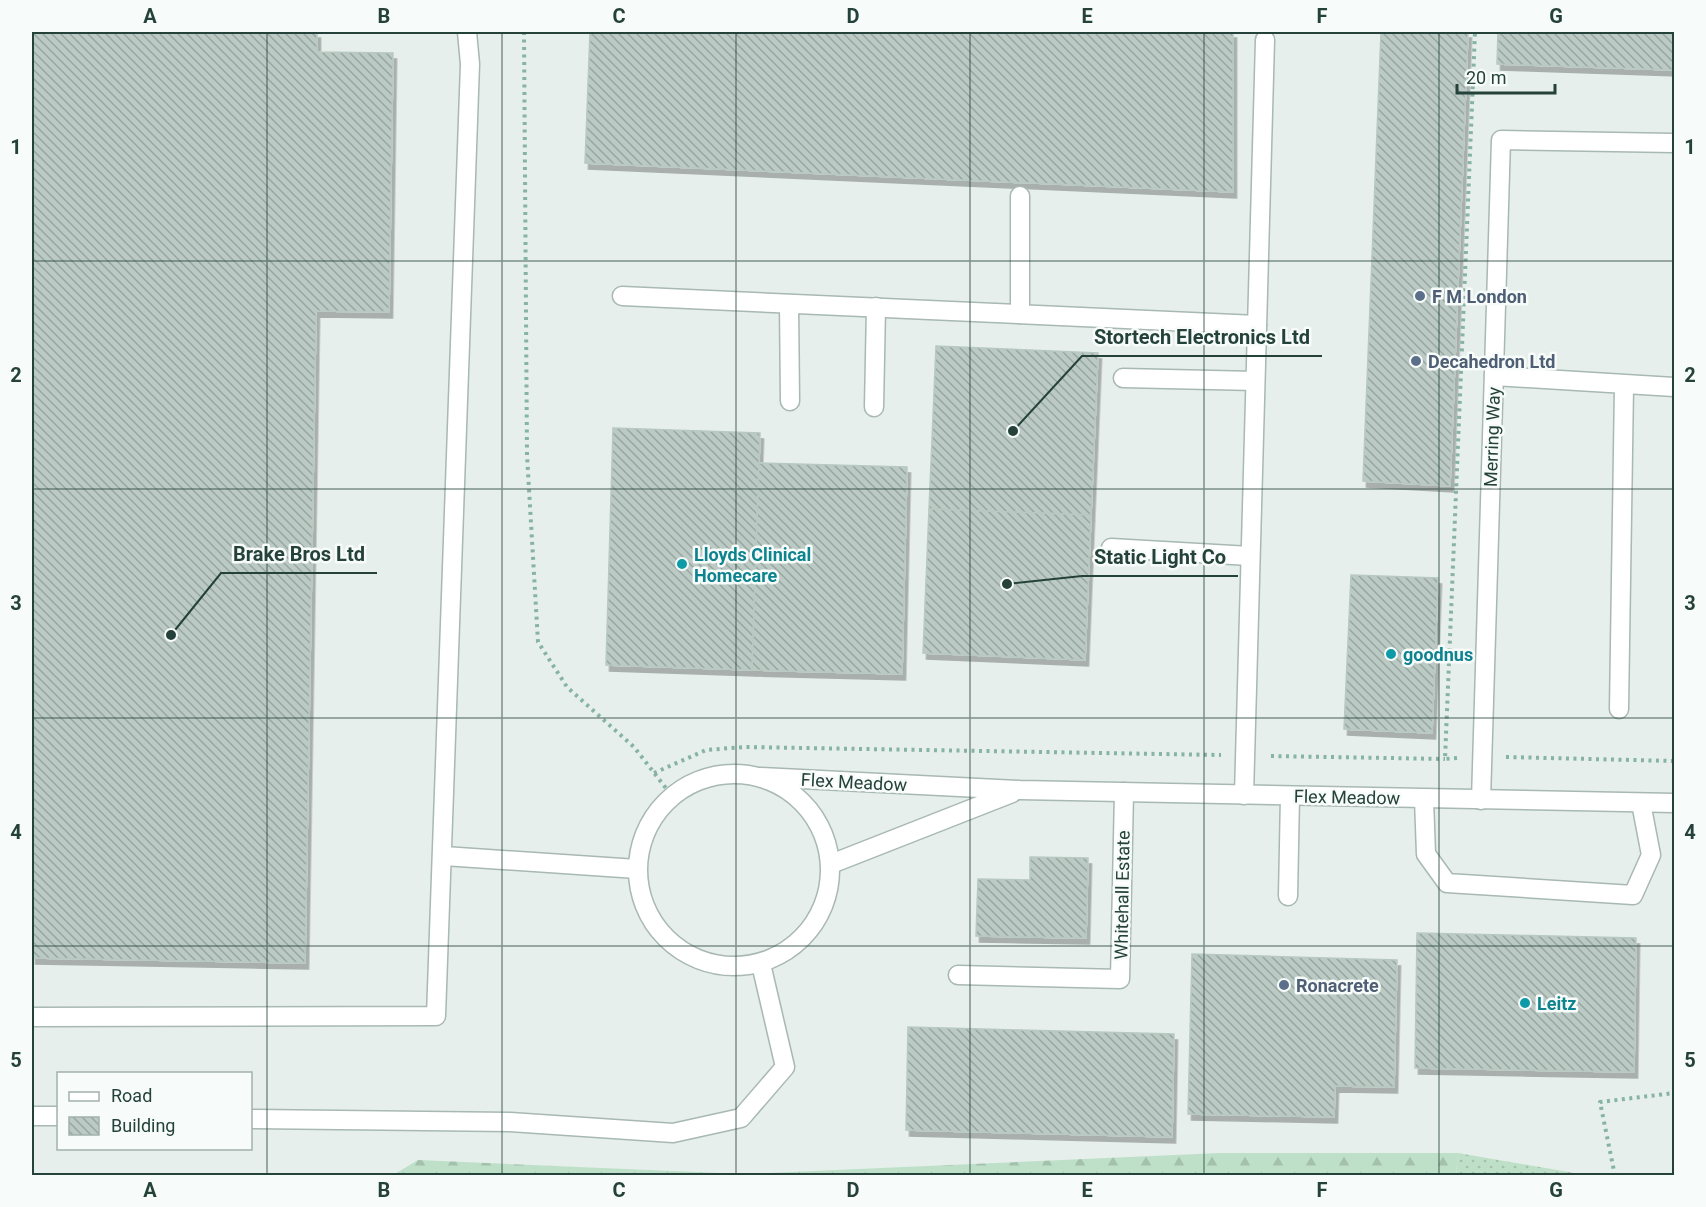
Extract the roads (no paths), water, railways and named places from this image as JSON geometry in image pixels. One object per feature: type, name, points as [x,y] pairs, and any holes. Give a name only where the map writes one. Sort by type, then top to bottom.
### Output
[{"type":"street","points":[[32,1017],[436,1016],[444,856],[470,64],[467,32]]},
{"type":"street","points":[[1244,795],[1265,40]]},
{"type":"street","name":"Merring Way","points":[[1481,800],[1501,140],[1674,143]]},
{"type":"street","points":[[1020,196],[1020,314]]},
{"type":"street","points":[[622,296],[1257,325]]},
{"type":"street","points":[[789,304],[790,401]]},
{"type":"street","points":[[874,407],[876,308]]},
{"type":"street","points":[[1494,376],[1624,386],[1674,387]]},
{"type":"street","points":[[1123,378],[1255,381]]},
{"type":"street","points":[[1619,709],[1624,386]]},
{"type":"street","points":[[1111,549],[1250,556]]},
{"type":"street","name":"Flex Meadow","points":[[759,777],[787,789],[809,809],[825,835],[831,864],[828,896],[814,926],[790,950],[761,964],[731,968],[702,962],[675,947],[654,926],[641,899],[637,869],[641,842],[653,817],[672,796],[698,780],[729,774],[1020,790],[1674,803]]},
{"type":"street","name":"Flex Meadow","points":[[831,864],[1020,790]]},
{"type":"street","name":"Whitehall Estate","points":[[958,975],[1120,979],[1124,792]]},
{"type":"street","points":[[1288,896],[1290,796]]},
{"type":"street","points":[[1424,799],[1426,854],[1447,883],[1632,895],[1651,855],[1641,802]]},
{"type":"street","points":[[444,856],[637,869]]},
{"type":"street","points":[[252,1119],[510,1122],[673,1132],[741,1118],[785,1067],[761,964]]},
{"type":"street","points":[[32,1116],[57,1116]]},
{"type":"place","name":"F M London","points":[[1420,296]]},
{"type":"place","name":"Decahedron Ltd","points":[[1416,361]]},
{"type":"place","name":"Stortech Electronics Ltd","points":[[1013,431]]},
{"type":"place","name":"Lloyds Clinical Homecare","points":[[682,564]]},
{"type":"place","name":"Static Light Co","points":[[1007,584]]},
{"type":"place","name":"Brake Bros Ltd","points":[[171,635]]},
{"type":"place","name":"goodnus","points":[[1391,654]]},
{"type":"place","name":"Ronacrete","points":[[1284,985]]},
{"type":"place","name":"Leitz","points":[[1525,1003]]}]
